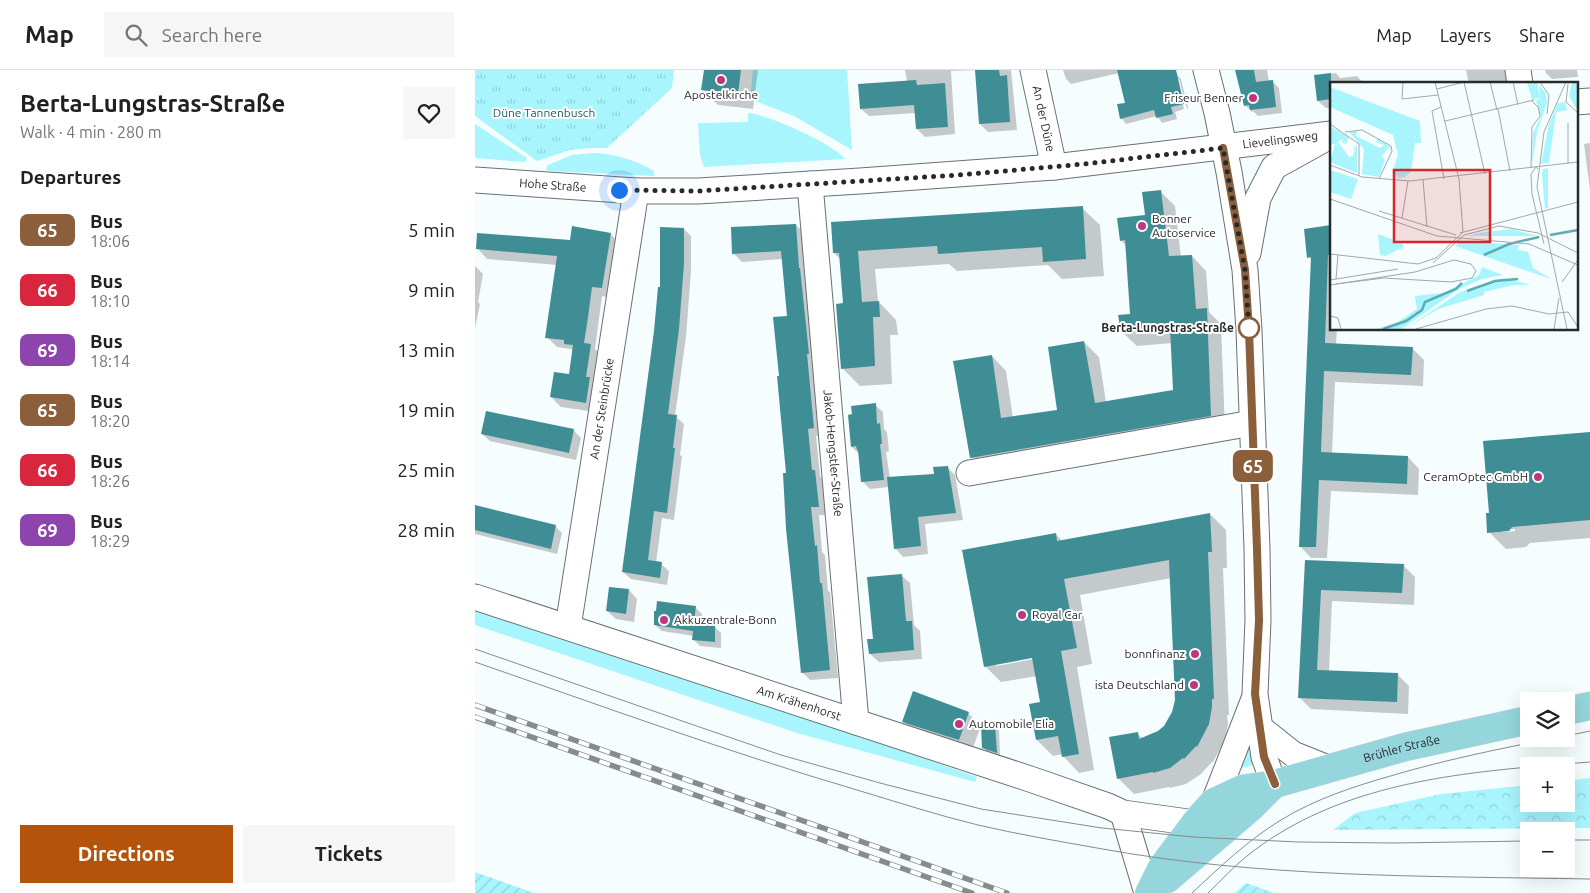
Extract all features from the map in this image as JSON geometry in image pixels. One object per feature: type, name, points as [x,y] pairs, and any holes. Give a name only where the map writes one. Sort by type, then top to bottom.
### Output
[{"type":"main road","points":[[1575,709],[1590,706]]},
{"type":"main road","name":"Brühler Straße","points":[[1214,802],[1242,789],[1275,784],[1405,746],[1520,722]]},
{"type":"main road","points":[[1149,893],[1251,807],[1275,784]]},
{"type":"main road","points":[[1149,893],[1161,869],[1195,823],[1214,802]]},
{"type":"street","name":"An der Düne","points":[[1033,70],[1054,167]]},
{"type":"street","points":[[1206,70],[1223,148],[1245,270],[1249,324],[1259,620],[1255,694],[1264,757],[1275,784]]},
{"type":"street","points":[[1577,102],[1590,100]]},
{"type":"street","name":"Lievelingsweg","points":[[810,184],[1054,167],[1330,135]]},
{"type":"street","points":[[1245,270],[1258,198],[1274,167],[1330,136]]},
{"type":"street","name":"Hohe Straße","points":[[475,180],[526,185],[636,191],[698,191],[810,184]]},
{"type":"street","name":"Jakob-Hengstler-Straße","points":[[810,184],[856,722]]},
{"type":"street","name":"An der Steinbrücke","points":[[568,627],[636,191]]},
{"type":"street","points":[[969,473],[1252,423]]},
{"type":"street","name":"Am Krähenhorst","points":[[475,597],[1031,779],[1108,806],[1123,814],[1195,823]]},
{"type":"street","points":[[1214,802],[1255,694]]},
{"type":"street","points":[[1259,727],[1293,754],[1328,768]]},
{"type":"street","points":[[1123,814],[1149,893]]},
{"type":"green space","name":"Düne Tannenbusch","points":[[475,70],[674,70],[672,88],[607,148],[570,150],[537,161],[475,116]]},
{"type":"green space","points":[[753,70],[847,70],[852,150],[794,116],[750,99]]},
{"type":"green space","points":[[748,113],[770,118],[814,138],[845,159],[704,167],[700,155],[698,123],[748,122]]},
{"type":"green space","points":[[475,124],[527,158],[525,162],[475,158]]},
{"type":"green space","points":[[594,153],[618,156],[640,164],[654,171],[654,176],[548,171],[546,169],[548,165],[572,155]]},
{"type":"green space","points":[[475,602],[977,777],[975,782],[797,733],[475,625]]},
{"type":"green space","points":[[1249,746],[1253,765],[1238,769]]},
{"type":"green space","points":[[1590,778],[1590,828],[1575,828],[1575,822],[1520,822],[1520,829],[1333,830],[1355,813],[1441,794],[1520,786],[1520,812],[1575,812],[1575,780]]},
{"type":"green space","points":[[475,872],[534,893],[475,893]]},
{"type":"green space","points":[[1246,883],[1274,893],[1235,893]]},
{"type":"building","name":"Apostelkirche","points":[[704,70],[741,70],[738,94],[701,90]]},
{"type":"building","points":[[975,70],[999,70],[1000,76],[1007,75],[1010,122],[979,124]]},
{"type":"building","points":[[1117,70],[1176,70],[1184,104],[1171,107],[1173,114],[1156,118],[1154,110],[1120,119],[1117,104],[1125,103]]},
{"type":"building","points":[[1235,70],[1254,70],[1256,82],[1273,80],[1276,107],[1250,110],[1249,105],[1244,106]]},
{"type":"building","points":[[1331,73],[1330,99],[1317,101],[1314,75]]},
{"type":"building","points":[[916,80],[917,85],[945,83],[948,127],[916,129],[914,105],[860,109],[858,84]]},
{"type":"building","points":[[1161,190],[1169,256],[1192,255],[1196,309],[1207,308],[1211,416],[970,458],[953,361],[992,355],[1001,418],[1057,410],[1048,347],[1084,341],[1095,403],[1173,390],[1170,328],[1121,332],[1118,315],[1130,314],[1125,240],[1120,241],[1117,218],[1145,215],[1142,192]]},
{"type":"building","points":[[1083,206],[1086,259],[1043,262],[1042,247],[938,254],[937,246],[858,251],[862,302],[879,301],[880,317],[873,317],[875,366],[841,369],[836,304],[843,303],[839,253],[833,253],[831,222]]},
{"type":"building","points":[[796,224],[809,354],[807,354],[814,428],[808,429],[812,470],[815,470],[819,507],[811,507],[820,583],[822,583],[830,670],[801,673],[786,529],[783,473],[786,473],[773,317],[787,316],[781,251],[732,254],[731,227]]},
{"type":"building","points":[[1330,225],[1325,343],[1413,347],[1411,375],[1324,371],[1321,452],[1408,456],[1407,484],[1319,480],[1316,547],[1299,547],[1311,257],[1307,258],[1304,229]]},
{"type":"building","points":[[572,226],[611,233],[602,288],[592,287],[584,343],[591,344],[586,377],[590,377],[586,403],[550,397],[554,372],[569,374],[573,345],[564,344],[564,340],[545,338],[557,256],[476,249],[477,233],[570,240]]},
{"type":"building","points":[[660,227],[684,228],[684,263],[679,329],[668,414],[677,415],[673,448],[675,448],[667,513],[654,511],[648,560],[662,562],[660,578],[622,572],[654,331],[658,287],[660,287]]},
{"type":"building","points":[[876,403],[877,424],[880,423],[884,480],[861,482],[858,450],[856,446],[851,447],[848,415],[852,414],[851,406]]},
{"type":"building","points":[[486,411],[574,429],[569,453],[481,434]]},
{"type":"building","name":"CeramOptec GmbH","points":[[1590,432],[1590,520],[1512,527],[1509,531],[1487,533],[1486,513],[1489,513],[1483,441]]},
{"type":"building","points":[[948,466],[956,513],[918,517],[921,546],[894,549],[887,477],[934,474],[933,467]]},
{"type":"building","points":[[475,505],[556,525],[551,549],[475,530]]},
{"type":"building","points":[[1210,513],[1212,552],[1208,552],[1214,699],[1212,699],[1209,724],[1197,747],[1170,768],[1117,779],[1109,737],[1138,732],[1139,739],[1158,731],[1164,726],[1172,712],[1175,700],[1169,560],[1064,579],[1077,648],[1061,651],[1079,754],[1062,757],[1058,736],[1036,740],[1029,704],[1040,702],[1032,658],[984,667],[962,550],[1056,533],[1057,541]]},
{"type":"building","points":[[1305,560],[1404,564],[1402,593],[1321,590],[1317,670],[1398,673],[1397,702],[1298,698]]},
{"type":"building","points":[[902,574],[906,621],[912,621],[914,650],[869,654],[867,639],[873,639],[867,577]]},
{"type":"building","points":[[609,587],[629,589],[626,614],[606,611]]},
{"type":"building","points":[[657,601],[696,606],[694,622],[715,625],[715,642],[692,640],[693,631],[654,625],[654,611],[656,611]]},
{"type":"building","points":[[913,691],[969,712],[959,740],[902,722]]},
{"type":"building","points":[[995,724],[997,753],[982,748],[981,726]]},
{"type":"tram line","points":[[475,649],[781,755],[981,809],[1102,828],[1193,837],[1298,842],[1520,841]]},
{"type":"tram line","points":[[475,662],[761,760],[947,817],[1022,834],[1158,858],[1281,870],[1405,876],[1590,879]]},
{"type":"tram line","points":[[1575,734],[1590,731]]},
{"type":"tram line","points":[[1192,893],[1257,836],[1294,812],[1321,799],[1413,770],[1520,745]]},
{"type":"tram line","points":[[1575,763],[1590,762]]},
{"type":"tram line","points":[[1208,893],[1242,860],[1278,834],[1311,816],[1345,802],[1417,782],[1520,768]]},
{"type":"tram line","points":[[1575,840],[1590,840]]},
{"type":"railway","points":[[475,705],[1007,893]]},
{"type":"railway","points":[[475,717],[972,893]]},
{"type":"bus line","name":"65","points":[[1223,148],[1229,172],[1245,270],[1249,330],[1259,620],[1255,694],[1264,757],[1275,784]]},
{"type":"place","name":"Apostelkirche","points":[[721,80]]},
{"type":"place","name":"Friseur Benner","points":[[1253,98]]},
{"type":"place","name":"Bonner Autoservice","points":[[1142,226]]},
{"type":"place","name":"Berta-Lungstras-Straße","points":[[1249,328]]},
{"type":"place","name":"CeramOptec GmbH","points":[[1538,477]]},
{"type":"place","name":"Royal Car","points":[[1022,615]]},
{"type":"place","name":"Akkuzentrale-Bonn","points":[[664,620]]},
{"type":"place","name":"bonnfinanz","points":[[1195,654]]},
{"type":"place","name":"ista Deutschland","points":[[1194,685]]},
{"type":"place","name":"Automobile Elia","points":[[959,724]]},
{"type":"route","points":[[619,190],[698,191],[959,175],[1084,164],[1223,148],[1229,172],[1245,270],[1249,330],[1249,328]]}]
